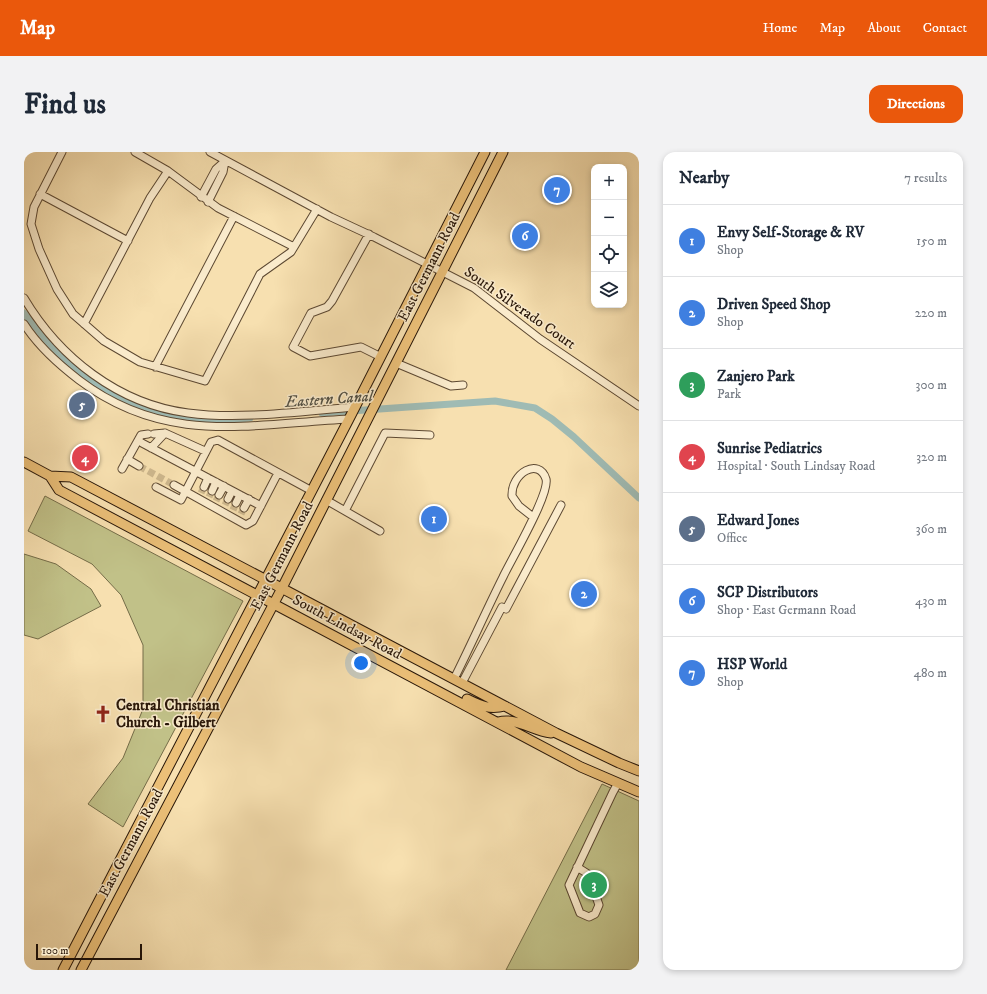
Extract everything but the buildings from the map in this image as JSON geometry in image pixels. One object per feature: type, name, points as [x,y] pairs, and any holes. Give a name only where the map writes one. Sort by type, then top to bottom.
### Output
[{"type":"main road","name":"East Germann Road","points":[[63,970],[312,491],[485,152]]},
{"type":"main road","name":"East Germann Road","points":[[81,970],[282,588],[503,152]]},
{"type":"main road","name":"South Lindsay Road","points":[[24,462],[50,476],[71,477],[556,733],[639,771]]},
{"type":"main road","name":"South Lindsay Road","points":[[50,476],[59,490],[581,767],[639,792]]},
{"type":"main road","points":[[439,691],[460,696],[488,708],[495,709],[505,706]]},
{"type":"main road","points":[[498,722],[512,721],[539,732],[556,733]]},
{"type":"street","points":[[62,152],[34,207],[31,224],[39,249],[58,289],[73,314],[104,341],[140,362],[205,382],[260,274],[291,252],[316,209]]},
{"type":"street","points":[[135,152],[168,171],[208,202],[294,247]]},
{"type":"street","name":"South Silverado Court","points":[[210,152],[316,209],[428,264],[488,298],[540,340],[639,406]]},
{"type":"street","points":[[202,197],[216,169],[225,161]]},
{"type":"street","points":[[208,202],[223,172],[225,161]]},
{"type":"street","points":[[84,324],[150,198],[168,171]]},
{"type":"street","points":[[40,194],[128,241]]},
{"type":"street","points":[[155,367],[234,216]]},
{"type":"street","points":[[369,234],[332,301],[327,307],[311,313],[293,347],[310,356],[361,347],[381,357]]},
{"type":"street","points":[[24,298],[35,317],[52,338],[75,361],[109,384],[158,406],[186,413],[224,415],[355,407]]},
{"type":"street","points":[[24,324],[43,348],[86,385],[116,403],[161,420],[185,425],[224,428],[349,419]]},
{"type":"street","points":[[396,363],[451,386],[463,385]]},
{"type":"street","points":[[151,448],[165,433]]},
{"type":"street","points":[[122,469],[141,435],[165,433],[205,451]]},
{"type":"street","points":[[345,511],[385,433],[430,435]]},
{"type":"street","points":[[156,487],[181,500],[205,451],[211,442],[218,440],[312,491]]},
{"type":"street","points":[[142,443],[261,506]]},
{"type":"street","points":[[127,459],[139,466]]},
{"type":"street","points":[[454,679],[533,517],[546,487],[546,480],[542,474],[532,469],[521,473],[515,481],[512,489],[513,500],[533,517]]},
{"type":"street","points":[[174,485],[185,492],[201,493],[225,505],[241,514],[246,525],[253,521],[278,472]]},
{"type":"street","points":[[201,493],[208,478]]},
{"type":"street","points":[[209,497],[216,482]]},
{"type":"street","points":[[216,501],[224,486]]},
{"type":"street","points":[[225,505],[232,490]]},
{"type":"street","points":[[233,510],[240,495]]},
{"type":"street","points":[[241,514],[249,499]]},
{"type":"street","points":[[326,500],[380,531]]},
{"type":"street","points":[[462,683],[502,607],[506,609],[561,505]]},
{"type":"street","points":[[577,867],[588,874],[599,904],[595,914],[589,917],[580,913],[569,885],[577,867],[618,783]]},
{"type":"green space","points":[[45,496],[243,601],[123,827],[88,804],[123,758],[143,709],[143,645],[121,595],[92,564],[28,531]]},
{"type":"green space","points":[[24,554],[56,564],[91,589],[101,606],[38,639],[24,635]]},
{"type":"green space","points":[[602,784],[639,801],[639,970],[506,970]]},
{"type":"waterway","name":"Eastern Canal","points":[[24,313],[55,350],[73,366],[111,392],[133,403],[180,418],[197,420],[250,418]]},
{"type":"waterway","name":"Eastern Canal","points":[[322,413],[495,401],[535,408],[552,419],[574,437],[639,498]]},
{"type":"tunnel","points":[[139,466],[174,485]]},
{"type":"tunnel","points":[[201,493],[204,487]]},
{"type":"tunnel","points":[[209,497],[212,491]]},
{"type":"tunnel","points":[[216,501],[219,495]]},
{"type":"tunnel","points":[[225,505],[228,499]]},
{"type":"tunnel","points":[[233,510],[236,503]]},
{"type":"tunnel","points":[[241,514],[244,508]]},
{"type":"place","name":"HSP World","points":[[557,190]]},
{"type":"place","name":"SCP Distributors","points":[[525,236]]},
{"type":"place","name":"Edward Jones","points":[[82,405]]},
{"type":"place","name":"Sunrise Pediatrics","points":[[85,458]]},
{"type":"place","name":"Envy Self-Storage & RV","points":[[434,519]]},
{"type":"place","name":"Driven Speed Shop","points":[[584,594]]},
{"type":"place","name":"Central Christian Church - Gilbert","points":[[103,714]]},
{"type":"place","name":"Zanjero Park","points":[[594,885]]}]
